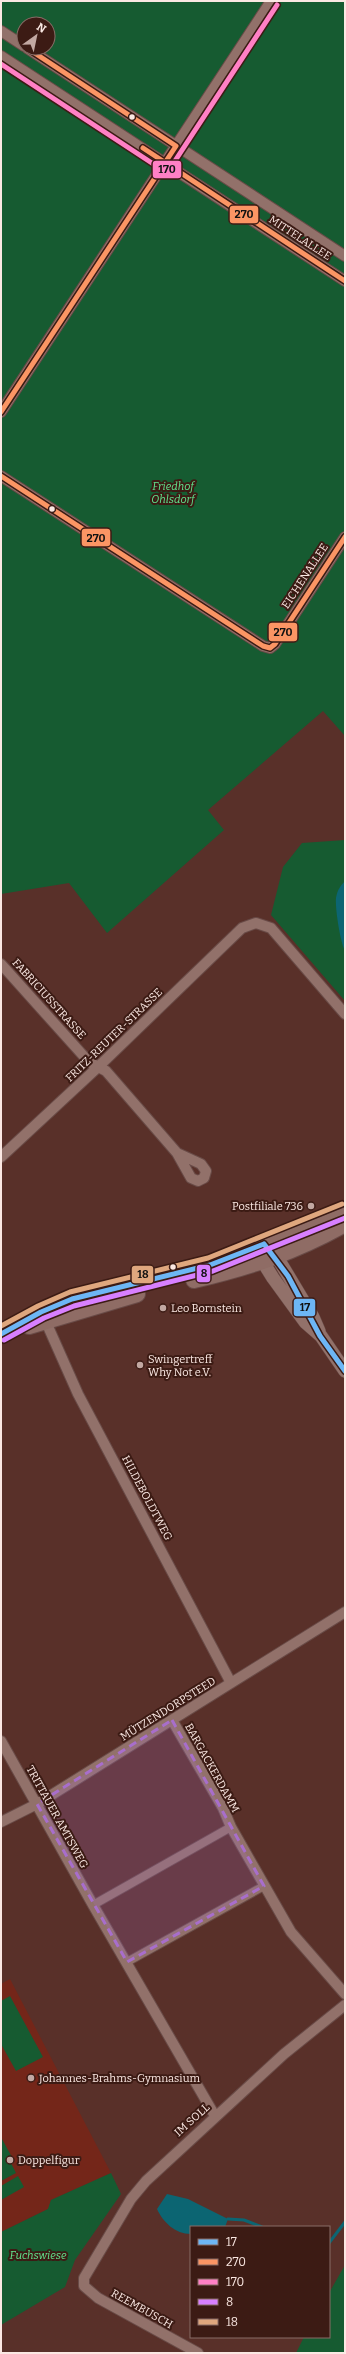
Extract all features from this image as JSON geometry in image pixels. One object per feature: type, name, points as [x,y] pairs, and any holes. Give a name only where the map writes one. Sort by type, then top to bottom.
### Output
[{"type":"main road","points":[[7,1331],[41,1312],[72,1299],[210,1265],[345,1210]]},
{"type":"main road","points":[[7,1331],[46,1322],[122,1297],[270,1259],[305,1246],[345,1224]]},
{"type":"street","points":[[1,412],[271,1]]},
{"type":"street","points":[[1,31],[16,41]]},
{"type":"street","name":"MITTELALLEE","points":[[1,56],[345,281]]},
{"type":"street","name":"MITTELALLEE","points":[[39,56],[345,256]]},
{"type":"street","name":"EICHENALLEE","points":[[1,476],[263,646],[270,648],[275,644],[345,537]]},
{"type":"street","name":"FRITZ-REUTER-STRASSE","points":[[1,1157],[98,1067],[242,928],[256,923],[271,928],[345,1014]]},
{"type":"street","name":"FABRICIUSSTRASSE","points":[[1,964],[89,1062],[106,1071],[177,1153]]},
{"type":"street","points":[[264,1244],[270,1259],[305,1322],[321,1336],[345,1371]]},
{"type":"street","name":"HILDEBOLDTWEG","points":[[46,1322],[78,1394],[231,1683]]},
{"type":"street","name":"MÜTZENDORPSTEED","points":[[1,1822],[37,1804],[345,1612]]},
{"type":"street","name":"BARGACKERDAMM","points":[[172,1720],[223,1808],[231,1827],[291,1932],[345,1994]]},
{"type":"street","name":"TRITTAUER AMTSWEG","points":[[1,1741],[93,1905],[215,2116]]},
{"type":"street","name":"BARGACKERDAMM","points":[[93,1905],[231,1827]]},
{"type":"street","points":[[127,1962],[209,1918],[264,1886]]},
{"type":"street","name":"IM SOLL","points":[[84,2278],[131,2199],[141,2187],[215,2116],[284,2054],[345,2005]]},
{"type":"street","name":"REEMBUSCH","points":[[84,2278],[84,2286],[98,2298],[198,2353]]},
{"type":"highlighted area","points":[[172,1720],[264,1886],[127,1962],[37,1804]]},
{"type":"shaded area","name":"Johannes-Brahms-Gymnasium","points":[[10,1979],[111,2173],[51,2200],[48,2209],[1,2232],[1,1984]]},
{"type":"green space","name":"Friedhof Ohlsdorf","points":[[1,1],[345,1],[345,736],[323,711],[208,810],[224,830],[107,933],[69,883],[1,894]]},
{"type":"green space","points":[[345,840],[345,1001],[271,915],[283,867],[302,843]]},
{"type":"green space","points":[[10,1996],[43,2057],[16,2071],[1,2044],[1,2001]]},
{"type":"green space","points":[[2,2139],[13,2159],[10,2161],[16,2173],[1,2181]]},
{"type":"green space","name":"Fuchswiese","points":[[111,2173],[121,2194],[75,2260],[65,2287],[1,2325],[1,2232],[48,2209],[51,2200]]},
{"type":"green space","points":[[18,2176],[24,2187],[1,2200],[1,2186]]},
{"type":"green space","points":[[345,2265],[345,2353],[296,2353],[304,2338],[330,2338],[330,2291]]},
{"type":"water","points":[[345,881],[345,951],[337,917],[336,898],[340,887]]},
{"type":"water","points":[[167,2194],[188,2199],[228,2219],[225,2226],[190,2226],[190,2234],[175,2230],[166,2223],[157,2209]]},
{"type":"waterway","points":[[228,2219],[244,2220],[259,2226]]},
{"type":"waterway","points":[[330,2242],[345,2222]]},
{"type":"transit line","name":"170","points":[[1,64],[161,169],[166,170],[171,167],[277,5]]},
{"type":"transit line","name":"270","points":[[1,412],[176,146],[39,56]]},
{"type":"transit line","name":"270","points":[[143,148],[345,281]]},
{"type":"transit line","name":"270","points":[[1,476],[263,646],[270,648],[275,644],[345,537]]},
{"type":"transit line","name":"18","points":[[1,1326],[38,1306],[70,1292],[208,1258],[342,1204]]},
{"type":"transit line","name":"8","points":[[4,1340],[44,1318],[74,1306],[213,1271],[345,1218]]},
{"type":"transit line","name":"17","points":[[264,1244],[288,1276],[320,1336],[345,1371]]},
{"type":"transit line","name":"17","points":[[1,1334],[41,1312],[72,1299],[210,1265],[264,1244]]},
{"type":"place","name":"Postfiliale 736","points":[[311,1206]]},
{"type":"place","name":"Leo Bornstein","points":[[163,1308]]},
{"type":"place","name":"Swingertreff Why Not e.V.","points":[[140,1365]]},
{"type":"place","name":"Johannes-Brahms-Gymnasium","points":[[31,2078]]},
{"type":"place","name":"Doppelfigur","points":[[10,2160]]}]
